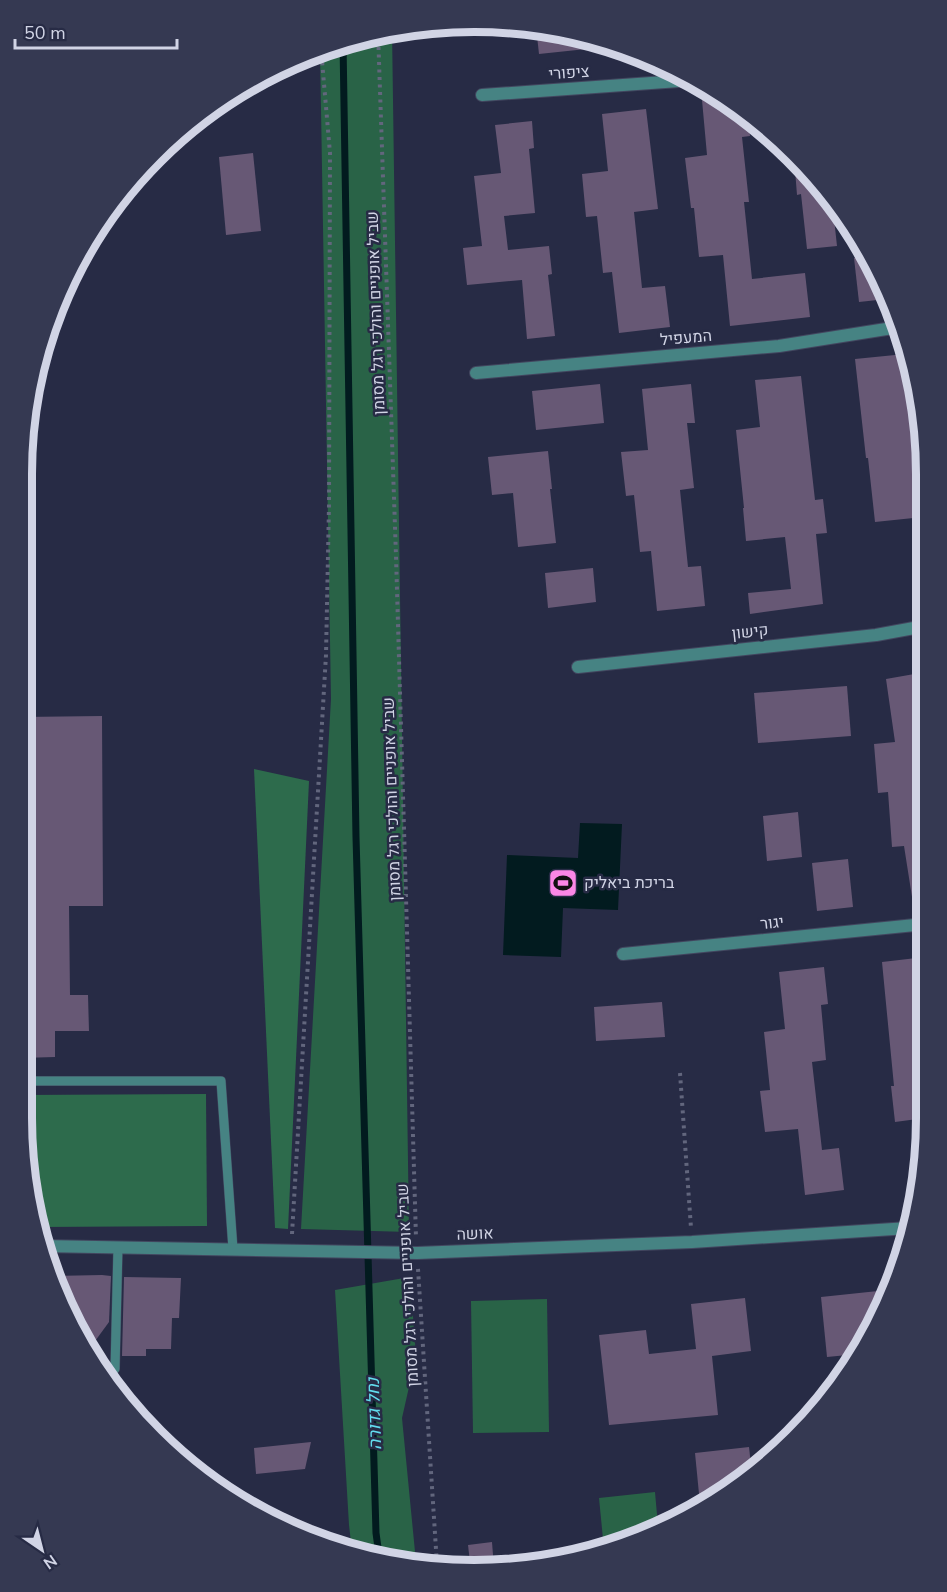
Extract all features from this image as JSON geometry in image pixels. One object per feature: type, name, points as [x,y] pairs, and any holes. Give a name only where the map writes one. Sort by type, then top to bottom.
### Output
[{"type":"street","name":"ציפורי","points":[[482,95],[678,82]]},
{"type":"street","name":"המעפיל","points":[[476,373],[779,346],[891,328]]},
{"type":"street","name":"קישון","points":[[578,667],[876,635],[916,628]]},
{"type":"street","name":"יגור","points":[[623,954],[916,925]]},
{"type":"street","name":"אושה","points":[[51,1246],[417,1253],[692,1242],[901,1229]]},
{"type":"lane","points":[[32,1081],[221,1080],[233,1249]]},
{"type":"lane","points":[[115,1369],[118,1247]]},
{"type":"path","name":"שביל אופניים והולכי רגל מסומן","points":[[378,42],[397,568],[417,1253],[437,1559]]},
{"type":"path","points":[[291,1250],[327,644],[330,153],[322,58]]},
{"type":"path","points":[[680,1073],[692,1242]]},
{"type":"green space","points":[[392,39],[409,1232],[301,1229],[331,699],[320,59]]},
{"type":"green space","points":[[254,769],[309,781],[288,1229],[275,1228]]},
{"type":"green space","points":[[206,1094],[207,1226],[45,1227],[35,1176],[32,1147],[32,1095]]},
{"type":"green space","points":[[410,1277],[416,1356],[402,1418],[416,1557],[351,1543],[335,1290]]},
{"type":"green space","points":[[547,1299],[549,1432],[473,1433],[471,1301]]},
{"type":"green space","points":[[655,1492],[657,1520],[603,1541],[599,1498]]},
{"type":"shaded area","name":"בריכת ביאליק","points":[[580,823],[622,824],[618,910],[563,908],[561,957],[503,955],[507,855],[578,858]]},
{"type":"building","points":[[537,36],[593,48],[539,54]]},
{"type":"building","points":[[709,99],[749,128],[750,136],[742,137],[749,202],[744,202],[752,279],[805,273],[810,317],[730,326],[723,255],[699,257],[694,208],[691,208],[685,158],[707,155],[702,100]]},
{"type":"building","points":[[646,109],[658,209],[634,212],[642,288],[665,286],[670,327],[619,333],[612,272],[603,273],[597,216],[586,217],[582,174],[608,171],[602,114]]},
{"type":"building","points":[[532,121],[534,148],[529,149],[535,213],[504,216],[508,250],[549,246],[552,274],[548,275],[555,336],[527,339],[522,280],[467,285],[463,248],[482,246],[474,176],[501,173],[495,125]]},
{"type":"building","points":[[253,153],[261,231],[226,235],[219,157]]},
{"type":"building","points":[[795,171],[834,218],[837,246],[807,249],[801,194],[797,195]]},
{"type":"building","points":[[854,258],[859,258],[880,300],[859,302]]},
{"type":"building","points":[[899,355],[912,416],[915,445],[916,518],[875,522],[855,359]]},
{"type":"building","points":[[801,376],[815,500],[823,499],[827,533],[816,534],[823,604],[750,614],[748,593],[791,589],[785,537],[746,541],[736,430],[760,427],[755,380]]},
{"type":"building","points":[[600,384],[604,423],[536,430],[532,391]]},
{"type":"building","points":[[691,384],[695,423],[687,423],[694,488],[680,490],[688,567],[701,566],[705,606],[657,611],[651,551],[640,552],[634,495],[626,496],[621,452],[648,450],[642,389]]},
{"type":"building","points":[[548,451],[556,543],[518,547],[513,493],[492,495],[488,457]]},
{"type":"building","points":[[593,568],[596,602],[548,608],[545,573]]},
{"type":"building","points":[[916,674],[916,916],[904,846],[892,847],[888,792],[878,793],[874,744],[895,742],[886,679]]},
{"type":"building","points":[[847,686],[851,736],[758,743],[754,693]]},
{"type":"building","points":[[102,716],[103,906],[69,906],[70,995],[88,995],[89,1031],[55,1031],[55,1057],[32,1058],[32,717]]},
{"type":"building","points":[[798,812],[802,857],[767,861],[763,816]]},
{"type":"building","points":[[848,859],[853,907],[817,911],[812,863]]},
{"type":"building","points":[[916,958],[916,1119],[895,1122],[891,1086],[894,1086],[882,962]]},
{"type":"building","points":[[824,967],[828,1004],[821,1005],[826,1060],[812,1062],[822,1150],[839,1148],[844,1190],[805,1195],[798,1129],[765,1132],[760,1091],[770,1090],[764,1032],[785,1029],[779,972]]},
{"type":"building","points":[[662,1002],[665,1037],[596,1041],[594,1007]]},
{"type":"building","points":[[60,1276],[111,1276],[109,1322],[94,1343],[77,1314]]},
{"type":"building","points":[[124,1277],[181,1278],[179,1318],[172,1318],[171,1349],[146,1349],[146,1356],[122,1356]]},
{"type":"building","points":[[878,1291],[879,1296],[870,1314],[846,1355],[827,1357],[821,1297]]},
{"type":"building","points":[[745,1298],[751,1351],[712,1356],[718,1415],[609,1425],[599,1335],[646,1330],[649,1354],[696,1349],[691,1304]]},
{"type":"building","points":[[311,1442],[305,1469],[256,1474],[254,1448]]},
{"type":"building","points":[[749,1447],[751,1463],[699,1498],[695,1453]]},
{"type":"building","points":[[492,1542],[493,1560],[470,1560],[468,1545]]},
{"type":"waterway","name":"נחל גדורה","points":[[343,52],[356,837],[378,1550]]},
{"type":"place","name":"בריכת ביאליק","points":[[563,883]]}]
